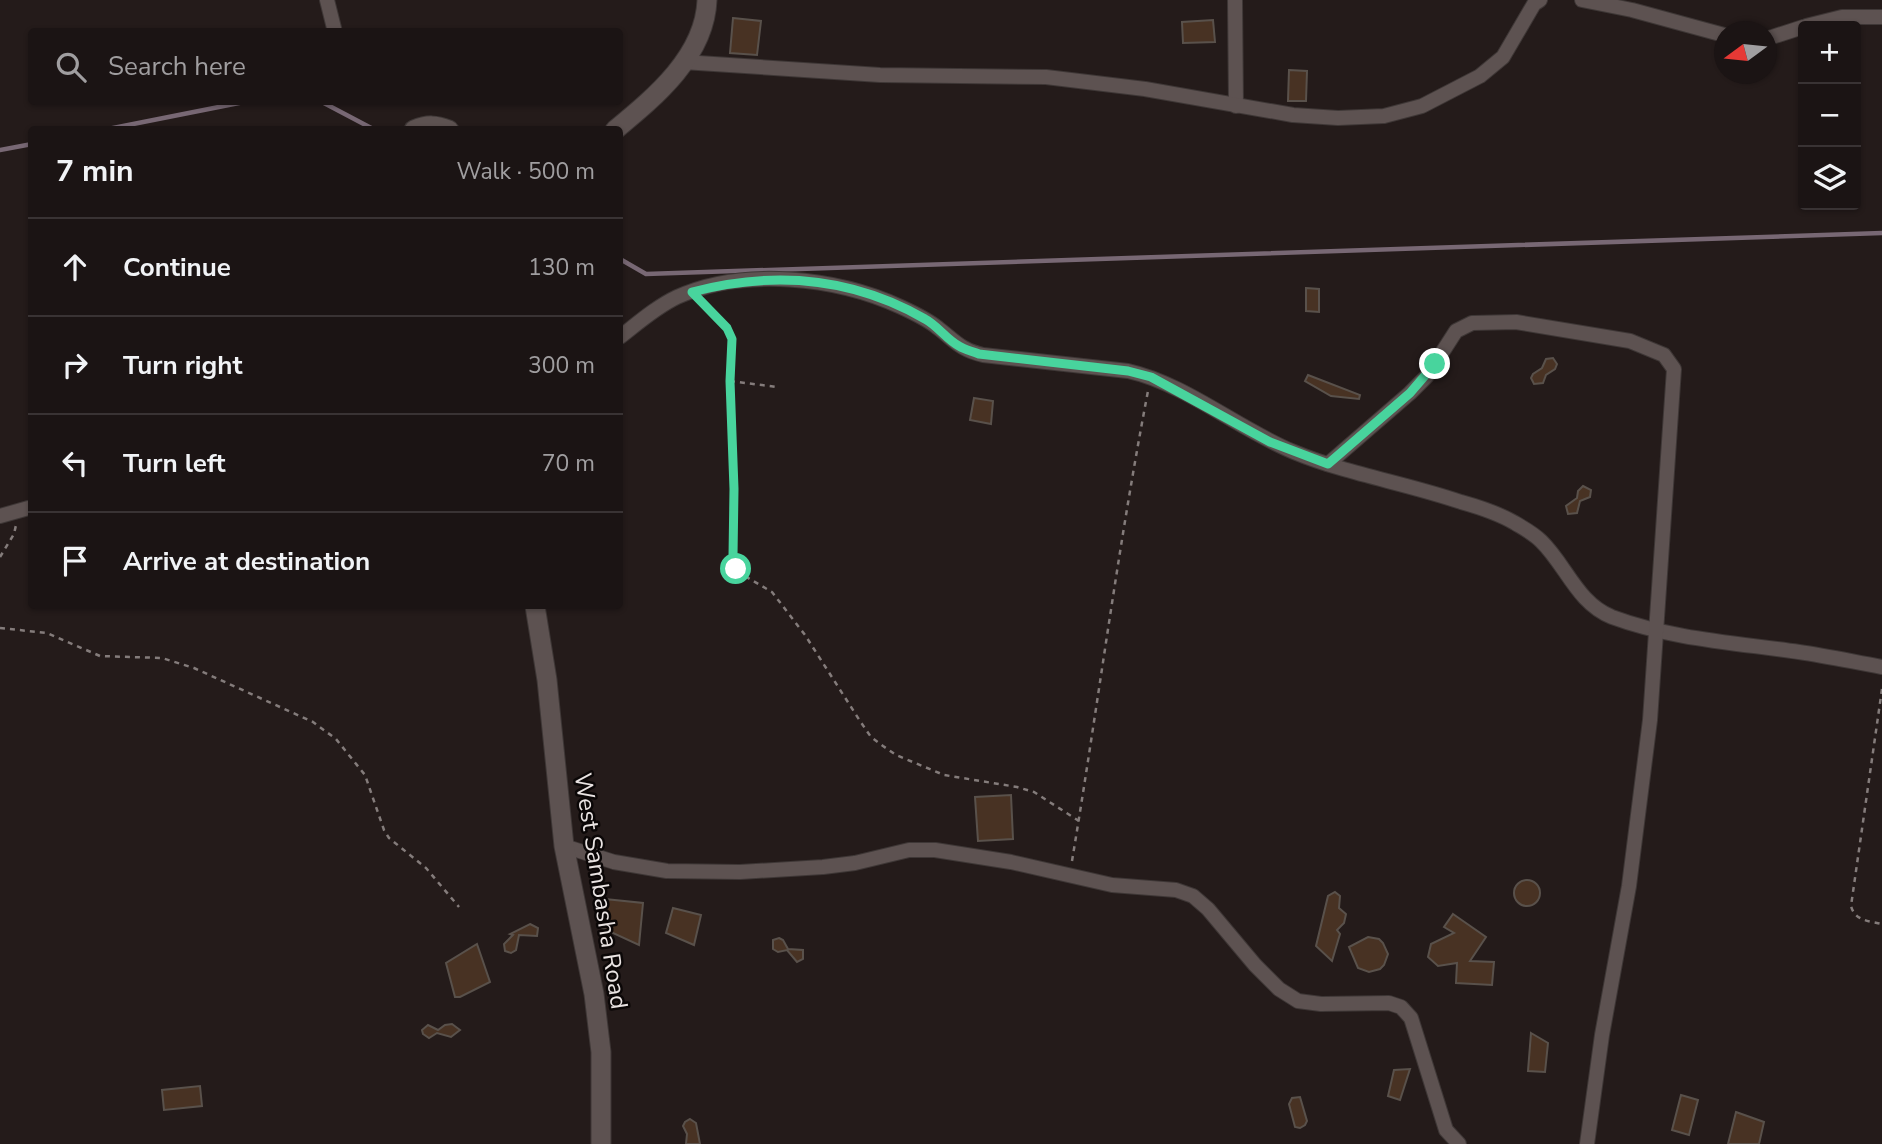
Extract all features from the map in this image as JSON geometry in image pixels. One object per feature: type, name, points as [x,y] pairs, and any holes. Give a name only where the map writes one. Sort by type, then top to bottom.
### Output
[{"type":"street","points":[[327,0],[334,28]]},
{"type":"street","points":[[620,126],[646,104],[683,62],[701,30],[707,0]]},
{"type":"street","points":[[1235,0],[1236,106]]},
{"type":"street","points":[[683,62],[880,75],[1046,77],[1145,89],[1293,114],[1338,118],[1384,116],[1422,106],[1480,76],[1503,57],[1534,4],[1540,0]]},
{"type":"street","points":[[1582,0],[1632,10],[1714,32]]},
{"type":"street","points":[[1827,21],[1842,17],[1882,17]]},
{"type":"street","points":[[1777,36],[1798,29]]},
{"type":"street","points":[[623,335],[659,307],[692,292],[753,280],[827,283],[899,306],[927,320],[960,347],[979,354],[1128,371],[1151,377],[1270,442],[1328,464],[1440,495],[1511,521],[1543,543],[1580,593],[1597,609],[1612,617],[1739,645],[1882,667]]},
{"type":"street","points":[[1328,464],[1410,393],[1427,376],[1456,331],[1472,323],[1516,322],[1630,341],[1660,352],[1671,362],[1675,374],[1666,469],[1658,629],[1650,720],[1629,886],[1602,1035],[1587,1144]]},
{"type":"street","points":[[0,516],[24,509]]},
{"type":"street","name":"West Sambasha Road","points":[[535,609],[547,680],[564,846],[592,982],[598,1029],[603,1088],[601,1144]]},
{"type":"street","points":[[564,846],[614,862],[667,871],[740,872],[823,867],[909,850],[934,850],[1011,862],[1112,885],[1176,890],[1193,896],[1208,909],[1255,965],[1279,989],[1298,1001],[1321,1004],[1389,1003],[1401,1007],[1411,1018],[1446,1130],[1459,1144]]},
{"type":"path","points":[[692,292],[730,334],[733,556],[738,572],[772,592],[804,635],[860,721],[883,746],[896,755],[944,775],[1034,792],[1079,821]]},
{"type":"path","points":[[1069,875],[1100,691],[1125,512],[1151,377]]},
{"type":"path","points":[[730,381],[777,387]]},
{"type":"path","points":[[0,557],[15,534],[24,509]]},
{"type":"path","points":[[0,628],[47,633],[100,656],[162,658],[194,668],[313,722],[336,738],[365,775],[389,838],[426,868],[459,907]]},
{"type":"path","points":[[1882,689],[1852,906],[1854,914],[1860,919],[1882,924]]},
{"type":"building","points":[[733,18],[761,21],[757,55],[730,53]]},
{"type":"building","points":[[1213,20],[1215,42],[1183,43],[1182,22]]},
{"type":"building","points":[[1289,70],[1307,71],[1306,101],[1288,101]]},
{"type":"building","points":[[1306,288],[1319,289],[1319,312],[1306,311]]},
{"type":"building","points":[[1553,358],[1557,364],[1555,369],[1546,375],[1543,383],[1534,384],[1531,378],[1533,374],[1542,368],[1546,359]]},
{"type":"building","points":[[1308,375],[1360,395],[1359,399],[1331,396],[1305,381]]},
{"type":"building","points":[[974,398],[993,401],[991,424],[970,420]]},
{"type":"building","points":[[1583,486],[1591,490],[1590,497],[1580,501],[1577,513],[1568,514],[1566,506],[1577,498],[1578,491]]},
{"type":"building","points":[[1011,795],[1013,839],[978,841],[975,797]]},
{"type":"building","points":[[1527,880],[1536,884],[1540,893],[1536,902],[1527,906],[1518,902],[1514,893],[1518,884]]},
{"type":"building","points":[[1335,892],[1340,896],[1339,908],[1346,914],[1344,923],[1337,930],[1340,934],[1332,961],[1316,946],[1328,896]]},
{"type":"building","points":[[605,899],[643,903],[639,945],[602,928]]},
{"type":"building","points":[[673,908],[701,915],[694,945],[666,933]]},
{"type":"building","points":[[1453,914],[1486,937],[1470,961],[1494,962],[1492,985],[1456,983],[1457,963],[1438,966],[1428,957],[1431,944],[1454,933],[1444,927]]},
{"type":"building","points":[[530,924],[538,928],[537,936],[519,935],[516,950],[511,953],[505,951],[504,944],[513,935],[510,934]]},
{"type":"building","points":[[1368,937],[1379,939],[1388,954],[1380,969],[1369,972],[1358,968],[1349,947]]},
{"type":"building","points":[[779,938],[788,949],[803,950],[803,959],[797,962],[787,950],[778,952],[773,949],[773,940]]},
{"type":"building","points":[[477,944],[490,982],[455,997],[446,963]]},
{"type":"building","points":[[452,1024],[460,1030],[451,1037],[437,1033],[429,1038],[423,1034],[422,1030],[428,1025],[438,1030]]},
{"type":"building","points":[[1531,1033],[1548,1043],[1545,1072],[1528,1071]]},
{"type":"building","points":[[1410,1069],[1400,1100],[1388,1096],[1394,1070]]},
{"type":"building","points":[[200,1086],[202,1106],[164,1110],[162,1090]]},
{"type":"building","points":[[1681,1095],[1698,1100],[1689,1135],[1672,1130]]},
{"type":"building","points":[[1300,1097],[1307,1121],[1300,1128],[1295,1127],[1289,1104],[1292,1098]]},
{"type":"building","points":[[1736,1112],[1764,1122],[1759,1144],[1728,1144]]},
{"type":"building","points":[[690,1119],[696,1123],[700,1144],[686,1144],[687,1134],[683,1126]]},
{"type":"waterway","points":[[123,126],[229,105]]},
{"type":"waterway","points":[[328,105],[367,126]]},
{"type":"waterway","points":[[0,150],[28,145]]},
{"type":"waterway","points":[[623,261],[646,274],[1882,233]]},
{"type":"route","points":[[736,569],[732,528],[732,339],[727,328],[692,292],[737,281],[753,280],[813,281],[850,289],[899,306],[927,320],[960,347],[979,354],[1128,371],[1151,377],[1270,442],[1328,464],[1410,393],[1435,364]]}]
